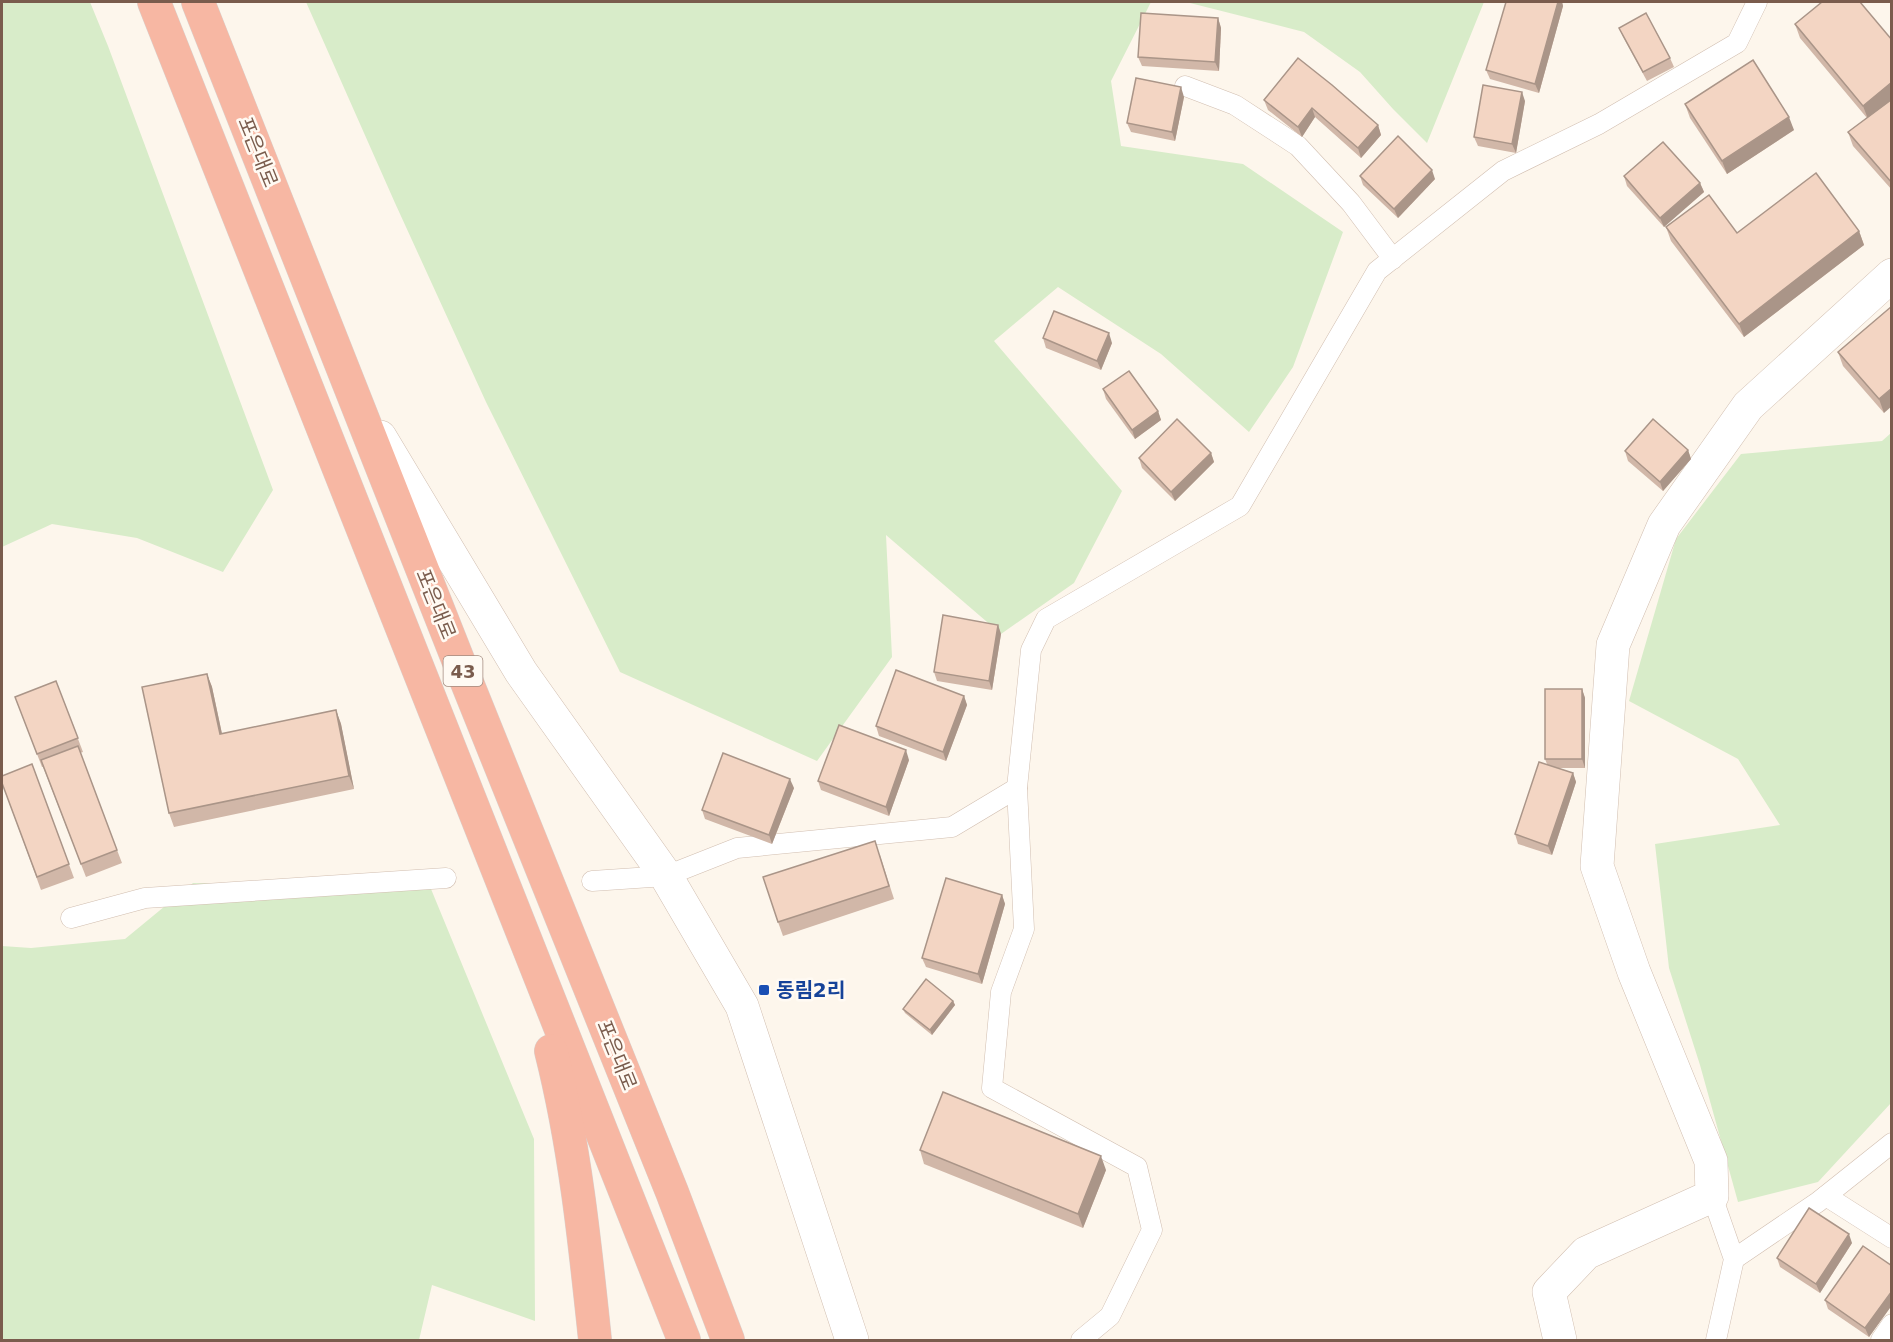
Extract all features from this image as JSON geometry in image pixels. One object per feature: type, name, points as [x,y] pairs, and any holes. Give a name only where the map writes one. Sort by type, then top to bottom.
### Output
[{"type":"highway","name":"포은대로","points":[[154,2],[684,1341]]},
{"type":"highway","name":"포은대로","points":[[198,2],[672,1192],[728,1341]]},
{"type":"highway","points":[[519,927],[561,1088],[583,1226],[596,1341]]},
{"type":"street","points":[[1560,1341],[1550,1292],[1586,1253],[1712,1196],[1711,1161],[1634,972],[1597,866],[1613,645],[1664,525],[1748,406],[1892,275]]},
{"type":"street","points":[[352,392],[521,672],[666,876],[742,1006],[852,1341]]},
{"type":"lane","points":[[1081,1341],[1110,1316],[1152,1230],[1137,1167],[992,1088],[1001,992],[1024,929],[1017,788],[1031,650],[1046,619],[1240,506],[1377,271],[1503,171],[1599,124],[1737,43],[1757,2]]},
{"type":"lane","points":[[1185,86],[1235,105],[1298,146],[1351,203],[1393,259]]},
{"type":"lane","points":[[592,881],[666,876],[737,848],[952,827],[1017,788]]},
{"type":"lane","points":[[71,918],[145,898],[446,878]]},
{"type":"lane","points":[[1734,1259],[1826,1196],[1892,1143]]},
{"type":"lane","points":[[1712,1196],[1734,1259],[1716,1341]]},
{"type":"lane","points":[[1826,1196],[1892,1238]]},
{"type":"lane","points":[[1881,1341],[1892,1324]]},
{"type":"green space","points":[[2,2],[90,2],[108,46],[273,490],[223,572],[137,538],[52,524],[2,547]]},
{"type":"green space","points":[[306,2],[1151,2],[1111,81],[1121,146],[1243,164],[1343,232],[1293,367],[1249,432],[1161,354],[1058,287],[994,341],[1122,491],[1074,583],[1001,634],[886,535],[892,657],[817,761],[620,672],[486,402]]},
{"type":"green space","points":[[1186,2],[1484,2],[1427,143],[1360,72],[1304,32]]},
{"type":"green space","points":[[1891,433],[1891,1103],[1818,1182],[1738,1202],[1700,1065],[1669,968],[1655,844],[1780,825],[1738,759],[1629,701],[1676,539],[1741,454],[1882,441]]},
{"type":"green space","points":[[424,872],[534,1139],[535,1321],[432,1285],[419,1340],[2,1340],[2,946],[31,948],[125,939],[193,883],[313,885]]},
{"type":"building","points":[[1506,2],[1558,2],[1535,84],[1486,70]]},
{"type":"building","points":[[1822,2],[1860,2],[1892,40],[1892,82],[1863,106],[1795,24]]},
{"type":"building","points":[[1141,13],[1218,18],[1215,62],[1138,57]]},
{"type":"building","points":[[1646,13],[1670,58],[1643,72],[1619,28]]},
{"type":"building","points":[[1298,58],[1378,125],[1358,148],[1312,108],[1298,127],[1264,100]]},
{"type":"building","points":[[1753,60],[1789,117],[1722,161],[1685,104]]},
{"type":"building","points":[[1136,78],[1181,87],[1172,132],[1127,123]]},
{"type":"building","points":[[1483,85],[1522,92],[1512,144],[1474,137]]},
{"type":"building","points":[[1892,101],[1892,183],[1848,132]]},
{"type":"building","points":[[1398,136],[1432,170],[1394,209],[1360,176]]},
{"type":"building","points":[[1663,142],[1700,183],[1660,218],[1624,176]]},
{"type":"building","points":[[1816,173],[1859,231],[1739,324],[1666,227],[1709,195],[1737,233]]},
{"type":"building","points":[[1892,306],[1892,388],[1879,399],[1838,352]]},
{"type":"building","points":[[1054,311],[1109,333],[1097,361],[1043,338]]},
{"type":"building","points":[[1129,371],[1158,411],[1132,430],[1103,389]]},
{"type":"building","points":[[1177,419],[1211,453],[1171,492],[1139,458]]},
{"type":"building","points":[[1653,419],[1688,450],[1660,482],[1625,451]]},
{"type":"building","points":[[943,615],[998,625],[989,681],[934,672]]},
{"type":"building","points":[[896,670],[964,696],[943,752],[876,726]]},
{"type":"building","points":[[207,674],[220,734],[336,710],[349,776],[169,813],[142,687]]},
{"type":"building","points":[[56,681],[78,738],[37,754],[15,697]]},
{"type":"building","points":[[1545,689],[1582,689],[1582,759],[1545,759]]},
{"type":"building","points":[[839,725],[906,750],[886,807],[818,781]]},
{"type":"building","points":[[78,746],[117,850],[81,864],[41,760]]},
{"type":"building","points":[[723,753],[790,779],[769,835],[702,810]]},
{"type":"building","points":[[1539,762],[1573,773],[1548,846],[1515,834]]},
{"type":"building","points":[[32,764],[69,864],[37,877],[2,783],[2,776]]},
{"type":"building","points":[[875,841],[889,886],[778,922],[763,877]]},
{"type":"building","points":[[946,878],[1002,895],[978,974],[922,958]]},
{"type":"building","points":[[926,979],[953,1001],[930,1030],[903,1009]]},
{"type":"building","points":[[943,1092],[1101,1156],[1078,1214],[920,1150]]},
{"type":"building","points":[[1809,1208],[1849,1234],[1816,1284],[1777,1258]]},
{"type":"building","points":[[1863,1246],[1892,1266],[1892,1291],[1865,1328],[1825,1300]]},
{"type":"place","name":"동림2리","points":[[764,990]]}]
